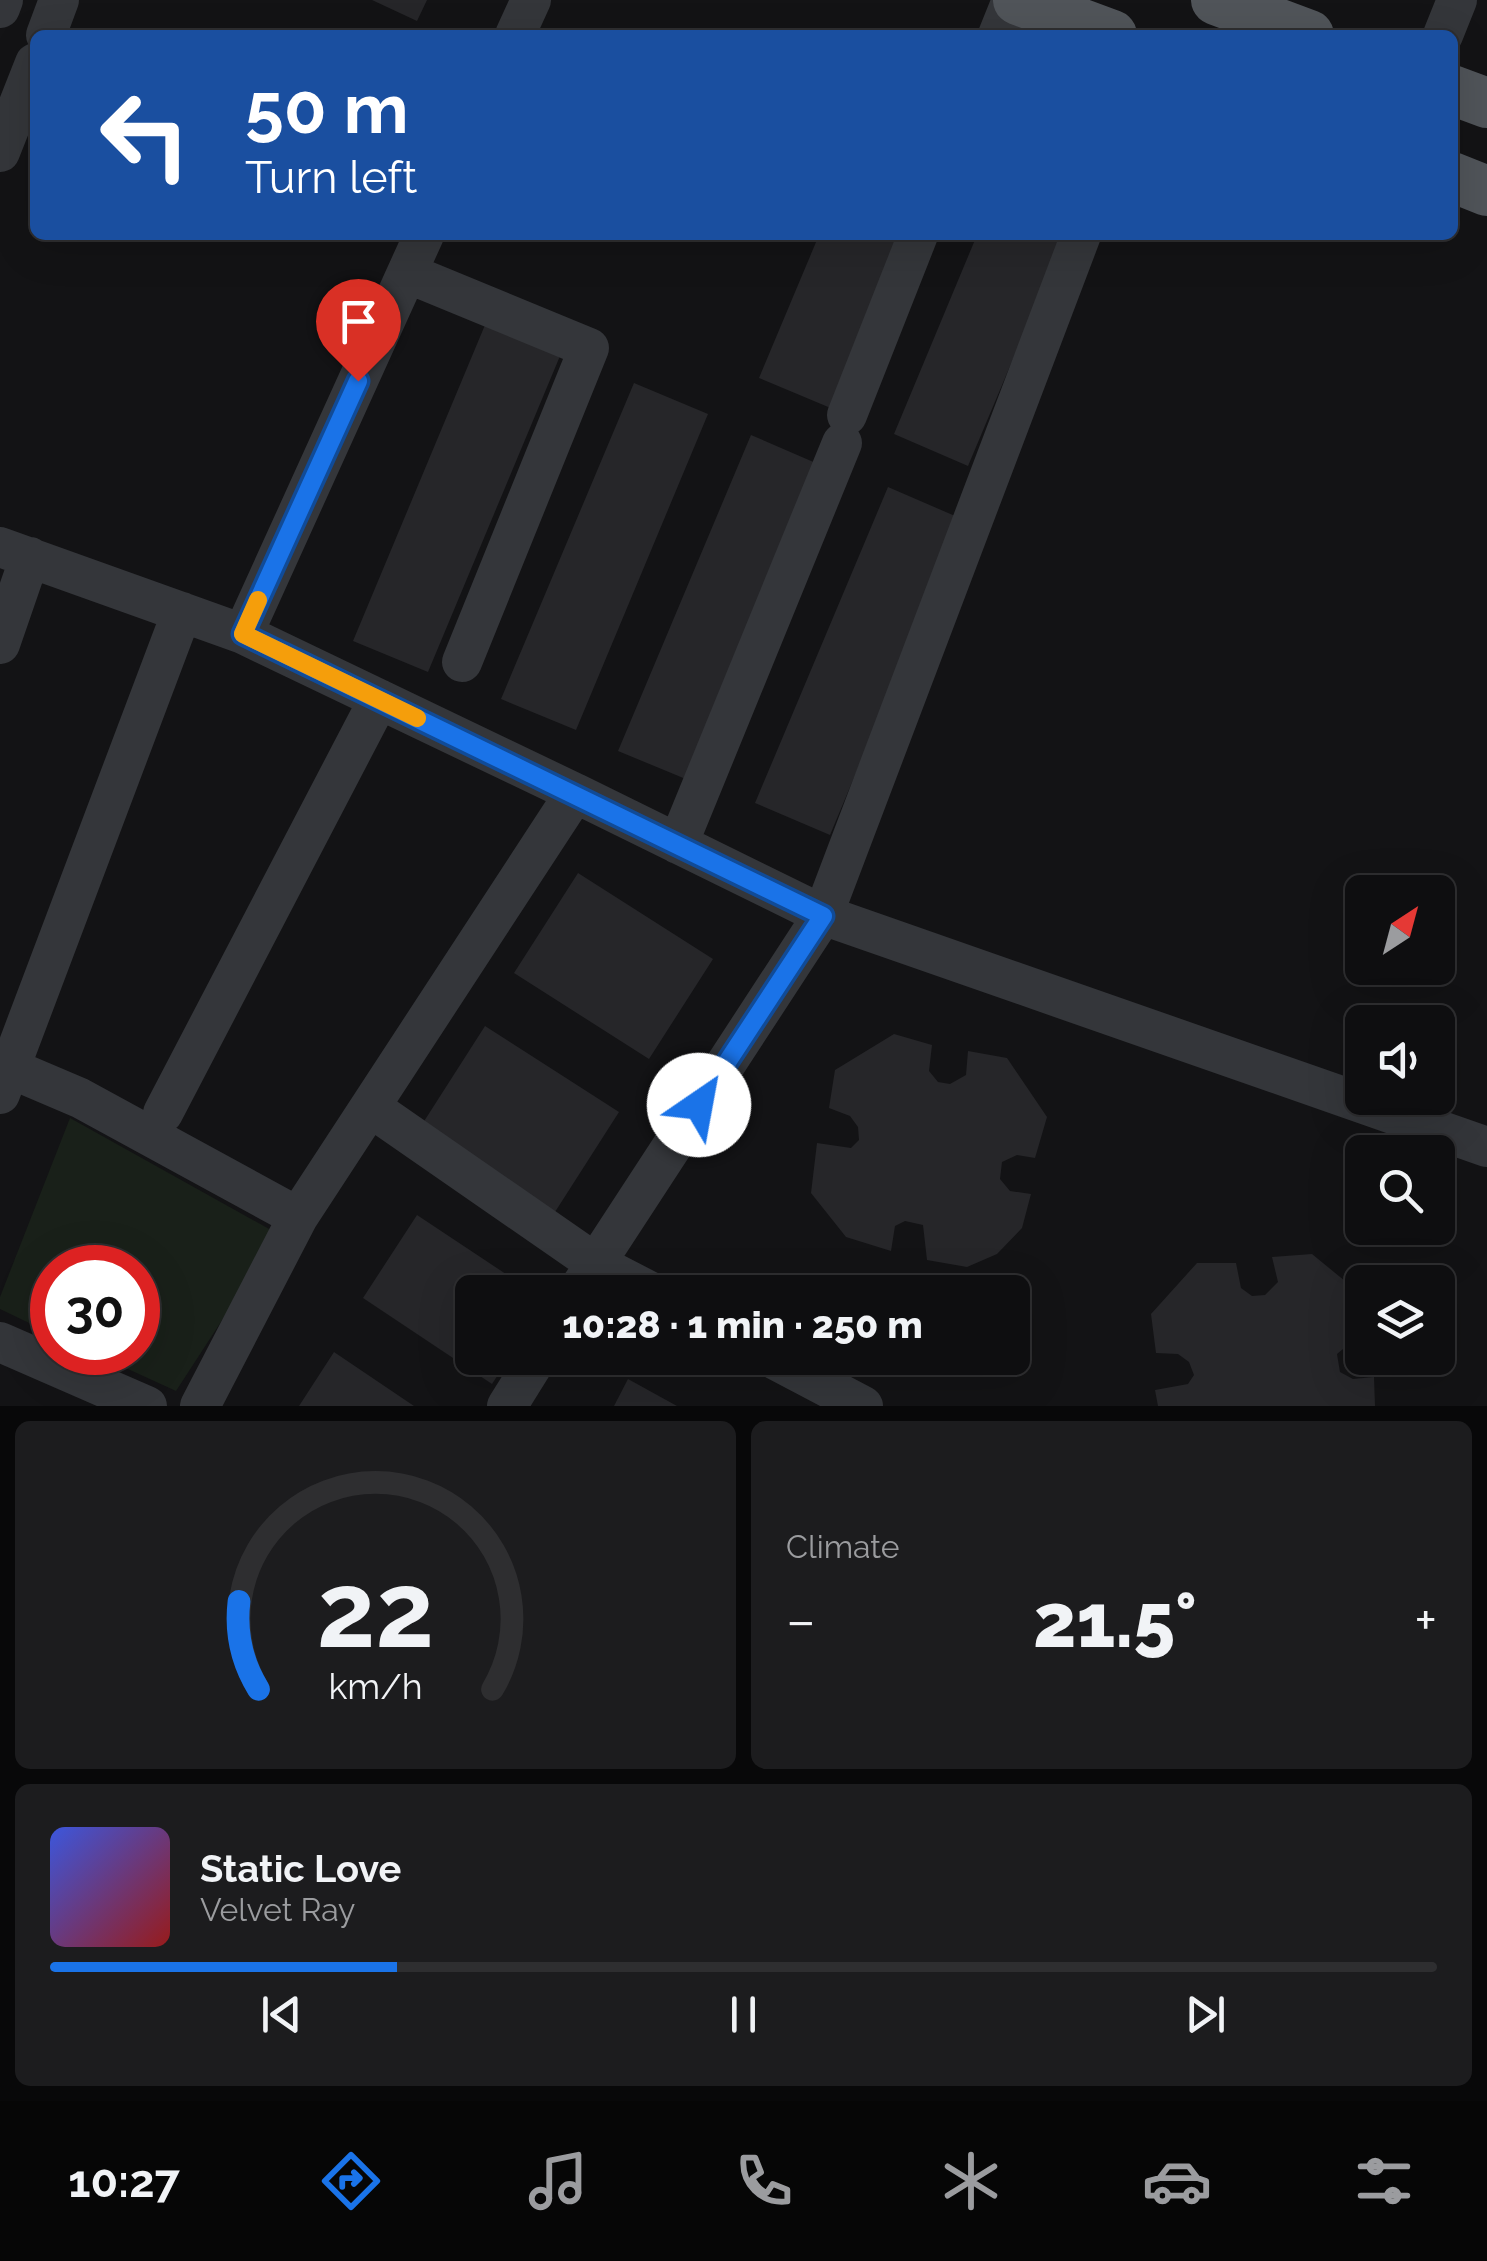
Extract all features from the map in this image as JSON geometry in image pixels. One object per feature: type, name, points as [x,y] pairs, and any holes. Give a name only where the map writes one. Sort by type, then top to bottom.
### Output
[{"type":"main road","points":[[1015,0],[1098,30]]},
{"type":"main road","points":[[1216,0],[1296,30]]},
{"type":"main road","points":[[1458,92],[1487,103]]},
{"type":"main road","points":[[1458,179],[1487,191]]},
{"type":"street","points":[[0,8],[3,0]]},
{"type":"street","points":[[48,30],[59,0]]},
{"type":"street","points":[[517,30],[531,0]]},
{"type":"street","points":[[1000,30],[1015,0]]},
{"type":"street","points":[[0,152],[30,75]]},
{"type":"street","points":[[243,634],[422,240]]},
{"type":"street","points":[[678,844],[916,240]]},
{"type":"street","points":[[370,1107],[585,1270],[823,916],[1080,240]]},
{"type":"street","points":[[407,273],[589,348],[462,662]]},
{"type":"street","points":[[0,644],[15,552],[243,634],[823,916],[1487,1147]]},
{"type":"street","points":[[182,612],[3,1076],[80,1098],[298,1217]]},
{"type":"street","points":[[163,1113],[379,699]]},
{"type":"street","points":[[200,1406],[298,1217],[575,794]]},
{"type":"street","points":[[0,1342],[147,1406]]},
{"type":"street","points":[[490,1406],[509,1375]]},
{"type":"street","points":[[507,1406],[526,1375]]},
{"type":"street","points":[[805,1375],[864,1406]]},
{"type":"shaded area","points":[[70,1118],[278,1234],[176,1391],[141,1375],[160,1375],[160,1245],[30,1245],[30,1323],[0,1309],[0,1297]]},
{"type":"building","points":[[372,0],[427,0],[417,21]]},
{"type":"building","points":[[817,240],[904,240],[833,409],[759,378]]},
{"type":"building","points":[[975,240],[1063,240],[968,466],[894,434]]},
{"type":"building","points":[[485,325],[560,356],[428,672],[353,641]]},
{"type":"building","points":[[634,383],[708,414],[576,730],[501,699]]},
{"type":"building","points":[[751,435],[825,467],[693,782],[618,751]]},
{"type":"building","points":[[888,487],[962,519],[830,835],[755,803]]},
{"type":"building","points":[[578,873],[713,959],[649,1059],[514,973]]},
{"type":"building","points":[[485,1026],[619,1112],[555,1212],[421,1126]]},
{"type":"building","points":[[894,1034],[932,1045],[929,1071],[938,1082],[950,1084],[966,1075],[968,1051],[1007,1058],[1047,1117],[1035,1158],[1017,1155],[1002,1162],[1000,1179],[1010,1191],[1031,1194],[1022,1228],[997,1254],[967,1267],[927,1260],[923,1225],[905,1221],[895,1226],[891,1251],[846,1237],[811,1193],[817,1143],[851,1148],[859,1140],[858,1127],[850,1116],[829,1108],[835,1070]]},
{"type":"building","points":[[417,1215],[507,1275],[455,1275],[455,1359],[363,1298]]},
{"type":"building","points":[[1312,1254],[1345,1281],[1345,1347],[1337,1354],[1340,1372],[1353,1379],[1374,1377],[1375,1406],[1158,1406],[1155,1390],[1188,1384],[1194,1375],[1189,1362],[1178,1354],[1156,1353],[1151,1314],[1197,1263],[1236,1263],[1241,1288],[1252,1296],[1265,1295],[1278,1282],[1272,1257]]},
{"type":"building","points":[[334,1352],[414,1406],[299,1406]]},
{"type":"building","points":[[478,1375],[498,1375],[492,1384]]},
{"type":"building","points":[[628,1379],[677,1406],[614,1406]]},
{"type":"slow traffic","points":[[258,600],[243,634],[417,718]]},
{"type":"route","points":[[358,381],[243,634],[823,916],[699,1105]]}]
